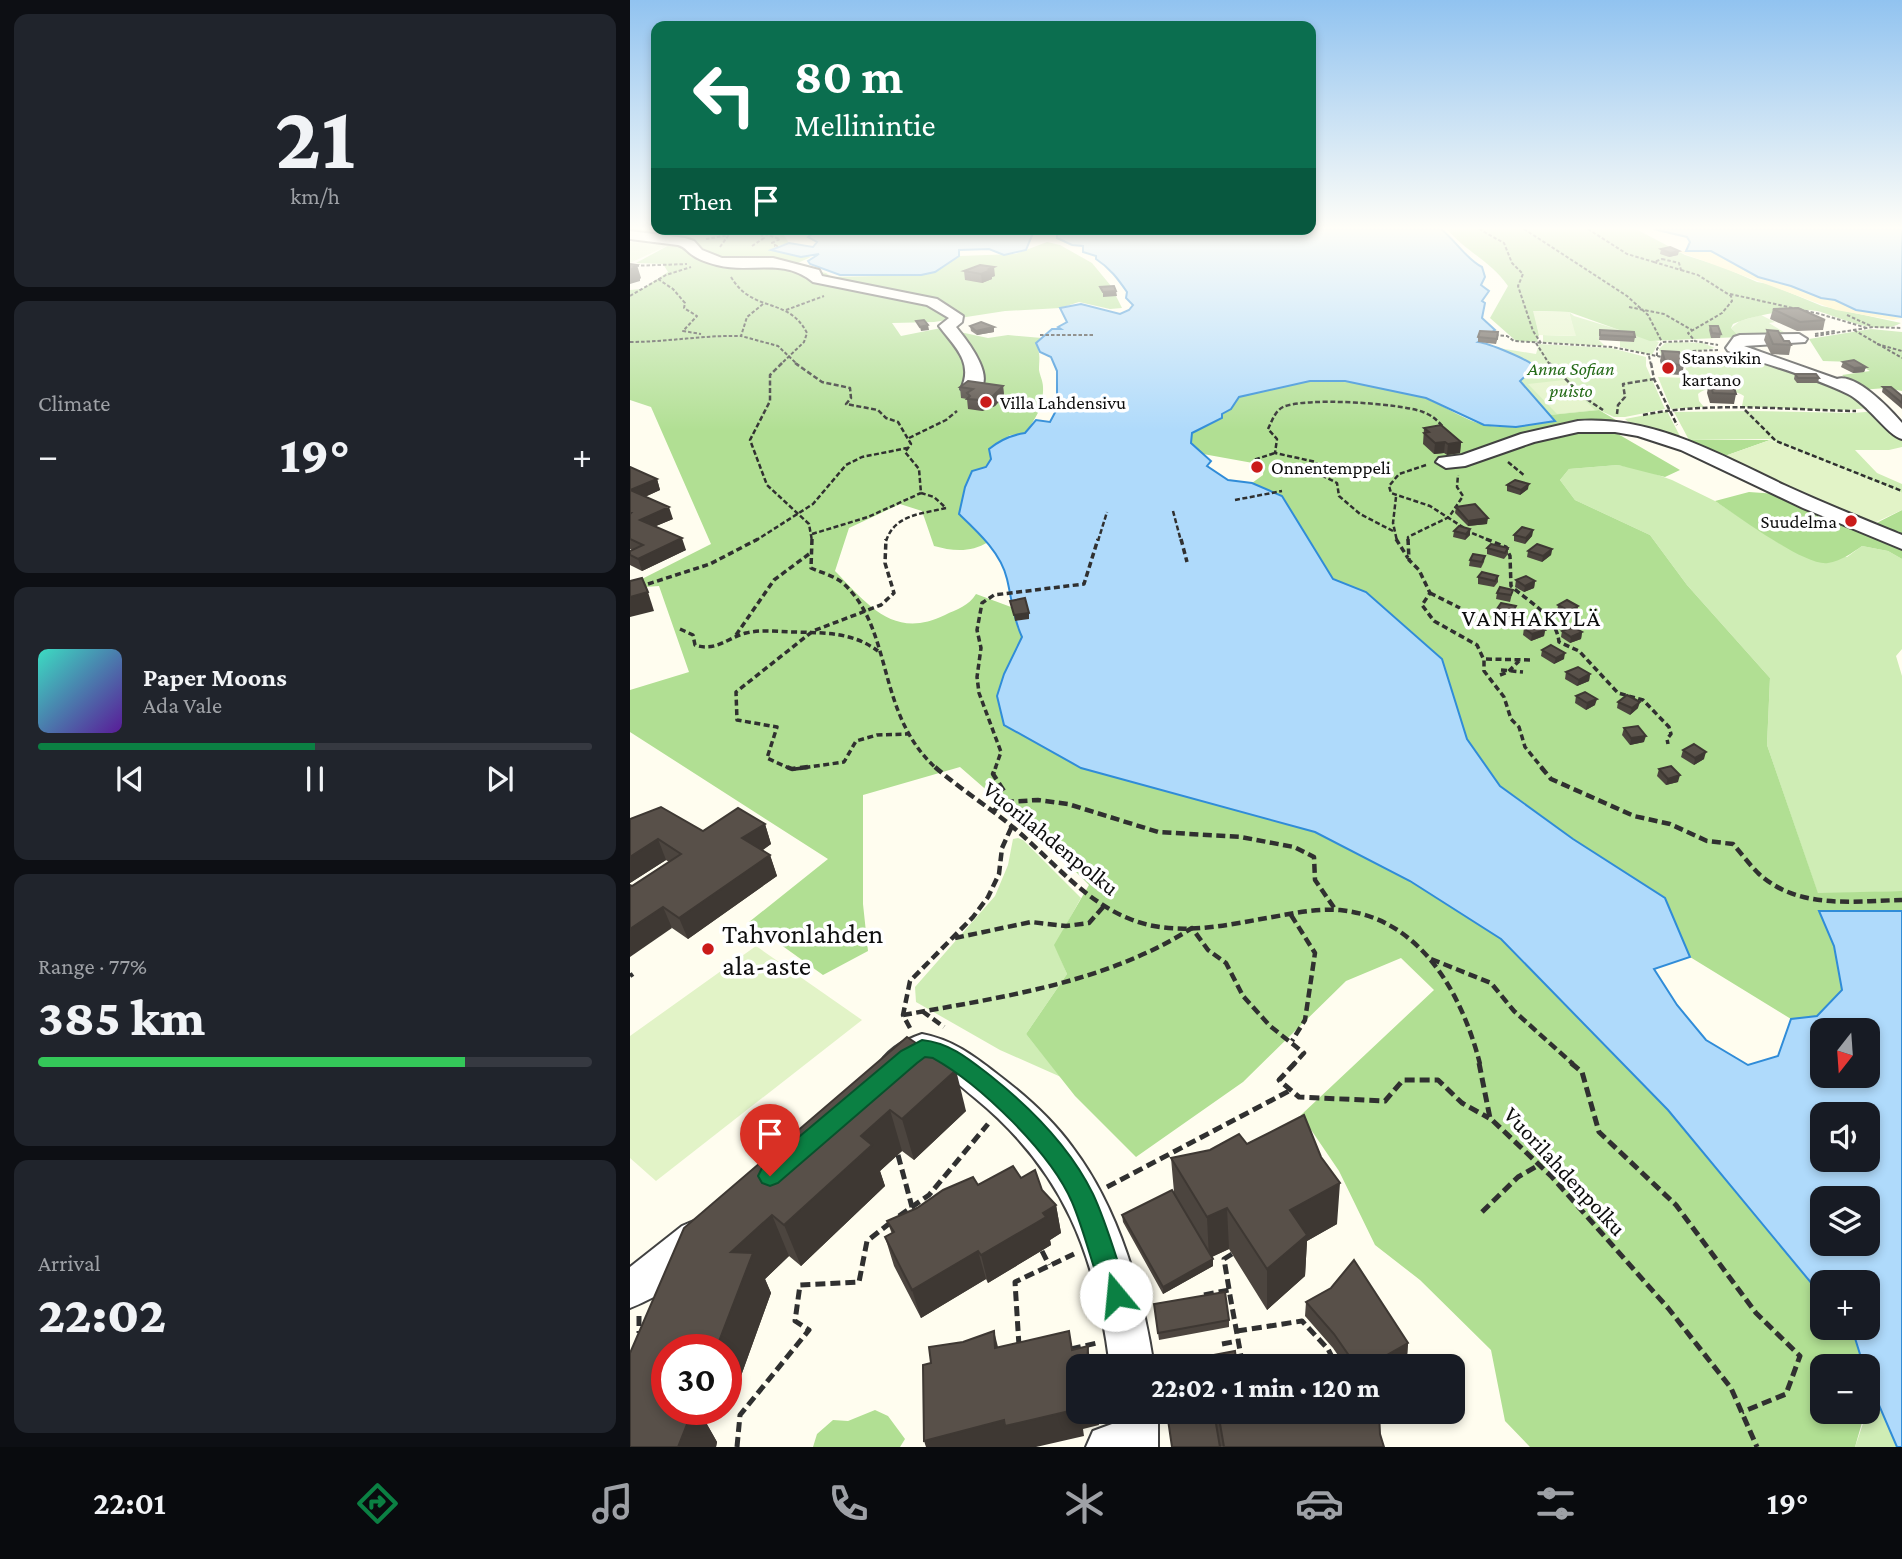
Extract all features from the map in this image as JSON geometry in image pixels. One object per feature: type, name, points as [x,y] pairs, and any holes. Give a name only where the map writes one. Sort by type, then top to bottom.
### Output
[{"type":"street","points":[[905,297],[932,302],[956,316],[957,319],[947,326],[975,365],[976,380],[970,389]]},
{"type":"street","points":[[1776,324],[1801,338],[1812,359],[1879,408],[1902,434]]},
{"type":"street","points":[[1801,338],[1740,340],[1734,348],[1767,354],[1856,391]]},
{"type":"street","points":[[1453,462],[1559,430],[1588,426],[1634,428],[1688,446],[1780,491],[1902,543]]},
{"type":"street","points":[[868,1092],[922,1048],[936,1050],[952,1059],[1000,1097],[1036,1131],[1066,1169],[1083,1199],[1112,1276],[1119,1354]]},
{"type":"street","points":[[635,1301],[651,1278],[723,1216]]},
{"type":"lane","points":[[1666,439],[1656,441],[1741,488],[1780,491]]},
{"type":"path","points":[[679,297],[685,303],[684,307],[697,316],[683,331],[703,335],[741,336],[773,344],[791,354],[793,362],[822,382],[844,384],[850,388],[850,398],[846,404],[878,410],[886,418],[898,422],[911,444],[905,452],[919,469],[921,493]]},
{"type":"path","points":[[735,636],[764,589],[791,563],[809,554],[812,534],[810,525],[773,493],[759,471],[750,440],[769,405],[774,384],[770,375],[804,342],[807,333],[797,317],[749,297]]},
{"type":"path","points":[[787,312],[785,309],[822,297]]},
{"type":"path","points":[[1522,297],[1533,331],[1541,343]]},
{"type":"path","points":[[1628,297],[1643,309],[1656,326],[1662,342]]},
{"type":"path","points":[[1695,341],[1688,333],[1722,313],[1732,301],[1730,297]]},
{"type":"path","points":[[1740,297],[1820,314],[1867,328]]},
{"type":"path","points":[[741,336],[743,321],[752,310],[762,304]]},
{"type":"path","points":[[1629,307],[1674,318],[1692,330]]},
{"type":"path","points":[[1847,315],[1873,327]]},
{"type":"path","points":[[1801,338],[1831,331],[1884,325],[1902,328]]},
{"type":"path","points":[[1854,330],[1902,358]]},
{"type":"path","points":[[630,342],[665,342],[703,335]]},
{"type":"path","points":[[1040,335],[1093,335]]},
{"type":"path","points":[[1494,335],[1507,336],[1514,341],[1612,348],[1649,356],[1734,348]]},
{"type":"path","points":[[1662,342],[1695,341],[1734,348]]},
{"type":"path","points":[[1657,356],[1657,349],[1662,342]]},
{"type":"path","points":[[1871,342],[1902,351]]},
{"type":"path","points":[[1536,343],[1549,364],[1585,398],[1617,416],[1618,405],[1625,397],[1623,384],[1654,379]]},
{"type":"path","points":[[1649,356],[1654,379],[1688,446]]},
{"type":"path","points":[[1275,453],[1277,439],[1268,429],[1274,416],[1284,407],[1348,402],[1398,406],[1420,410],[1439,420],[1446,433]]},
{"type":"path","points":[[1668,410],[1850,412],[1879,408]]},
{"type":"path","points":[[1744,409],[1776,441],[1902,491]]},
{"type":"path","points":[[909,438],[946,421],[957,411]]},
{"type":"path","points":[[648,584],[710,564],[777,529],[785,520],[818,500],[824,488],[842,467],[868,456],[909,447]]},
{"type":"path","points":[[1255,465],[1253,460],[1256,458],[1275,453],[1316,461],[1319,474],[1337,483],[1339,496],[1360,514],[1393,531]]},
{"type":"path","points":[[1409,560],[1408,537],[1449,517],[1464,496],[1457,486],[1453,462],[1413,468],[1393,478],[1389,486],[1396,496],[1430,506],[1449,517],[1472,533],[1506,547],[1510,556],[1511,586],[1529,598],[1558,628],[1559,642],[1562,645],[1579,651],[1618,693],[1643,700],[1660,717],[1669,727],[1671,734],[1667,739],[1668,744]]},
{"type":"path","points":[[1235,500],[1282,491]]},
{"type":"path","points":[[812,534],[868,519],[878,511],[921,493],[934,497],[946,508],[905,517],[891,527],[884,545],[887,576],[894,593],[881,605],[813,631],[736,692],[737,720],[777,727],[767,758],[792,769],[844,762],[856,741],[877,735],[908,734]]},
{"type":"path","points":[[1396,496],[1391,523],[1394,540],[1419,570],[1430,593],[1460,608]]},
{"type":"path","points":[[1173,511],[1187,562]]},
{"type":"path","points":[[1004,802],[1004,792],[993,774],[1001,752],[984,711],[977,677],[981,648],[977,630],[982,603],[994,595],[1084,584],[1107,512]]},
{"type":"path","name":"Vuorilahdenpolku","points":[[809,554],[811,568],[837,579],[846,586],[862,611],[879,652],[894,705],[912,743],[944,774],[1012,826],[1077,886],[1104,906],[1130,918],[1158,926],[1192,928],[1335,909],[1376,919],[1415,941],[1445,979],[1474,1041],[1485,1086],[1485,1106],[1490,1118],[1539,1165],[1668,1308],[1731,1388],[1758,1447]]},
{"type":"path","points":[[1430,593],[1422,606],[1430,617],[1481,648],[1486,659],[1484,671],[1504,697],[1511,719],[1519,727],[1525,747],[1551,779],[1634,816],[1670,824],[1707,841],[1733,844],[1759,874],[1797,897],[1820,902],[1902,900]]},
{"type":"path","points":[[680,629],[693,635],[695,645],[704,650],[717,648],[735,636],[772,630],[824,630],[866,640],[879,652]]},
{"type":"path","points":[[1486,659],[1530,660]]},
{"type":"path","points":[[1509,671],[1519,661]]},
{"type":"path","points":[[1500,673],[1523,672]]},
{"type":"path","points":[[992,812],[1004,802],[1038,800],[1058,803],[1158,832],[1241,837],[1294,847],[1314,857],[1315,880],[1335,909]]},
{"type":"path","points":[[922,1048],[903,1015],[910,981],[988,897],[999,874],[1002,848],[1012,826]]},
{"type":"path","points":[[952,938],[1031,922],[1066,926],[1089,923],[1104,906]]},
{"type":"path","points":[[1292,915],[1315,953],[1305,1020],[1292,1041]]},
{"type":"path","points":[[903,1015],[1038,991],[1158,950],[1192,928],[1208,950],[1226,963],[1243,996],[1269,1026],[1292,1041],[1304,1053],[1279,1080],[1299,1097],[1385,1101],[1403,1080],[1438,1080],[1462,1103],[1490,1118]]},
{"type":"path","points":[[1428,958],[1492,983],[1514,1011],[1582,1072],[1599,1132],[1676,1205],[1756,1313],[1800,1356],[1786,1394],[1742,1412]]},
{"type":"path","points":[[1083,1199],[1186,1148],[1291,1090]]},
{"type":"path","points":[[737,1447],[740,1415],[809,1330],[795,1321],[800,1285],[859,1282],[867,1241],[929,1195],[993,1117]]},
{"type":"path","points":[[898,1155],[912,1207]]},
{"type":"path","points":[[1482,1212],[1518,1177],[1539,1165]]},
{"type":"path","points":[[1020,1360],[1015,1282],[1082,1250]]},
{"type":"path","points":[[1042,1251],[1049,1265]]},
{"type":"path","points":[[1232,1254],[1224,1259],[1240,1354]]},
{"type":"path","points":[[1194,1298],[1229,1290]]},
{"type":"path","points":[[635,1301],[639,1338]]},
{"type":"path","points":[[1236,1331],[1302,1321],[1330,1354]]},
{"type":"path","points":[[1222,1344],[1238,1341]]},
{"type":"path","points":[[1057,1352],[1119,1354]]},
{"type":"green space","points":[[630,297],[1116,297],[1122,308],[1110,309],[1079,302],[1060,308],[1005,311],[934,322],[892,323],[901,336],[941,328],[988,338],[1008,335],[1042,338],[1036,343],[1043,385],[1042,401],[1025,434],[1010,435],[989,449],[991,459],[959,514],[988,542],[982,546],[961,550],[934,546],[922,511],[900,504],[849,528],[835,571],[871,606],[896,621],[927,622],[962,607],[976,594],[1011,607],[1023,637],[1004,674],[1005,725],[1081,768],[1315,832],[1410,881],[1501,939],[1668,1110],[1810,1281],[1810,1340],[1856,1340],[1860,1354],[1810,1354],[1810,1424],[1862,1424],[1855,1447],[1530,1447],[1505,1421],[1491,1350],[1420,1280],[1375,1245],[1339,1171],[1301,1115],[1434,990],[1401,958],[1346,981],[1243,1082],[1136,1157],[1075,1096],[1026,1034],[1067,974],[1054,945],[1089,885],[1045,841],[960,767],[863,795],[863,904],[868,951],[823,975],[749,922],[828,859],[630,732],[630,690],[689,672],[659,586],[630,588],[630,585],[711,544],[651,407],[630,400]]},
{"type":"green space","points":[[1502,297],[1799,297],[1822,306],[1901,323],[1892,327],[1872,327],[1812,310],[1789,311],[1733,324],[1731,328],[1740,337],[1650,341],[1569,312],[1534,311],[1539,335],[1537,342],[1516,341],[1490,318]]},
{"type":"green space","points":[[1533,311],[1569,312],[1576,336],[1539,335]]},
{"type":"green space","points":[[1569,312],[1574,316],[1659,342],[1652,355],[1620,347],[1620,341],[1634,342],[1634,337],[1599,335],[1599,340],[1604,345],[1602,346],[1543,342],[1543,335],[1575,336]]},
{"type":"green space","points":[[1761,315],[1775,322],[1769,323],[1787,334],[1740,337],[1731,328],[1740,321]]},
{"type":"green space","points":[[1871,329],[1902,332],[1902,391],[1886,388],[1860,390],[1842,375],[1870,371],[1854,362],[1823,361],[1809,339]]},
{"type":"green space","points":[[1665,343],[1703,343],[1715,348],[1661,355],[1659,349]]},
{"type":"green space","name":"Anna Sofian puisto","points":[[1539,344],[1611,348],[1646,357],[1646,366],[1665,409],[1625,417],[1614,417],[1599,410],[1551,415],[1258,382],[1502,349],[1499,348],[1536,354]]},
{"type":"green space","points":[[1739,353],[1845,389],[1870,408],[1846,410],[1744,407],[1744,396],[1715,388],[1698,394],[1704,407],[1671,409],[1658,377],[1689,378],[1683,361],[1688,355]]},
{"type":"green space","points":[[1564,380],[1595,410],[1557,414],[1528,384]]},
{"type":"green space","points":[[1310,381],[1354,383],[1398,390],[1433,402],[1470,420],[1494,426],[1538,424],[1555,421],[1550,415],[1599,410],[1631,429],[1618,434],[1680,470],[1665,477],[1618,465],[1569,469],[1560,480],[1575,500],[1650,535],[1687,585],[1770,678],[1767,745],[1818,893],[1902,891],[1902,911],[1820,911],[1834,946],[1842,990],[1817,1016],[1791,1019],[1690,957],[1665,898],[1573,839],[1500,786],[1467,739],[1455,705],[1412,635],[1366,592],[1333,579],[1282,496],[1252,483],[1263,475],[1264,465],[1203,454],[1191,443],[1192,433],[1231,409],[1239,397]]},
{"type":"green space","points":[[1667,411],[1683,442],[1633,426],[1625,419]]},
{"type":"green space","points":[[1876,411],[1902,439],[1902,447],[1889,450],[1855,450],[1877,473],[1902,484],[1902,493],[1769,439],[1689,440],[1674,412]]},
{"type":"green space","points":[[1689,440],[1770,440],[1722,457],[1692,446]]},
{"type":"green space","points":[[1770,440],[1902,493],[1902,510],[1874,523],[1722,457]]},
{"type":"green space","points":[[1618,465],[1644,470],[1672,480],[1715,501],[1782,545],[1847,557],[1862,546],[1888,551],[1902,559],[1902,649],[1896,656],[1902,676],[1902,891],[1818,894],[1767,745],[1770,678],[1687,585],[1650,535],[1575,500],[1560,480],[1569,469]]},
{"type":"green space","points":[[1749,492],[1777,494],[1861,531],[1902,510],[1902,559],[1888,551],[1862,546],[1842,559],[1828,563],[1804,557],[1771,539],[1715,501]]},
{"type":"green space","points":[[1018,838],[1081,898],[1055,945],[1067,974],[1026,1034],[1061,1077],[1000,1050],[916,1002],[915,987],[995,896],[1008,865],[1013,839]]},
{"type":"green space","points":[[756,946],[862,1020],[656,1181],[630,1158],[630,1036]]},
{"type":"green space","points":[[1856,1340],[1875,1340],[1902,1380],[1902,1447],[1855,1447],[1863,1424],[1880,1424],[1880,1354],[1860,1354]]},
{"type":"green space","points":[[875,1410],[888,1416],[905,1439],[900,1447],[813,1447],[817,1434],[833,1420],[848,1421]]},
{"type":"sand","points":[[1800,297],[1834,300],[1856,310],[1902,318],[1893,320],[1836,310]]},
{"type":"water","points":[[1126,297],[1485,297],[1482,301],[1485,303],[1482,318],[1495,330],[1478,342],[1508,352],[1535,367],[1520,381],[1555,421],[1516,427],[1484,425],[1426,398],[1345,381],[1310,381],[1239,397],[1231,409],[1222,414],[1222,418],[1192,433],[1191,443],[1211,461],[1207,466],[1228,480],[1252,483],[1282,496],[1333,579],[1366,592],[1442,659],[1467,739],[1500,786],[1573,839],[1665,898],[1690,957],[1654,969],[1677,1005],[1706,1040],[1748,1065],[1778,1056],[1791,1019],[1817,1016],[1842,990],[1834,946],[1819,911],[1902,911],[1902,1447],[1897,1447],[1880,1408],[1880,1354],[1860,1354],[1856,1340],[1880,1340],[1880,1270],[1810,1270],[1810,1282],[1668,1110],[1501,939],[1410,881],[1315,832],[1081,768],[1004,725],[997,696],[1004,674],[1022,637],[1000,560],[959,514],[965,487],[972,471],[986,467],[991,459],[989,449],[1010,437],[1025,433],[1036,420],[1050,422],[1059,405],[1052,403],[1057,399],[1057,371],[1051,357],[1040,352],[1036,343],[1052,329],[1061,329],[1058,327],[1067,322],[1060,308],[1081,304],[1120,314],[1133,305]]},
{"type":"water","points":[[1817,297],[1902,297],[1902,317],[1856,310],[1835,300]]},
{"type":"building","points":[[1798,308],[1825,320],[1800,322],[1773,309]]},
{"type":"building","points":[[924,320],[928,325],[920,327],[916,321]]},
{"type":"building","points":[[981,322],[994,327],[976,331],[970,326]]},
{"type":"building","points":[[1710,326],[1718,326],[1721,334],[1712,333]]},
{"type":"building","points":[[1600,330],[1634,332],[1635,337],[1600,335]]},
{"type":"building","points":[[1767,330],[1778,331],[1784,341],[1789,341],[1791,345],[1773,344]]},
{"type":"building","points":[[1480,331],[1498,332],[1497,339],[1478,337]]},
{"type":"building","points":[[1662,351],[1679,352],[1684,365],[1666,364]]},
{"type":"building","points":[[1854,360],[1866,367],[1854,368],[1843,362]]},
{"type":"building","points":[[1795,374],[1816,374],[1819,378],[1798,378]]},
{"type":"building","points":[[968,381],[1003,386],[993,396],[981,400],[967,399],[970,396],[967,393],[973,389],[960,387]]},
{"type":"building","points":[[1709,382],[1733,384],[1736,394],[1713,393]]},
{"type":"building","points":[[1883,387],[1891,387],[1902,396],[1902,403]]},
{"type":"building","points":[[1441,425],[1461,442],[1435,443],[1424,433],[1429,432],[1424,428]]},
{"type":"building","points":[[630,467],[657,479],[630,490]]},
{"type":"building","points":[[1515,480],[1529,484],[1521,490],[1507,485]]},
{"type":"building","points":[[630,490],[669,507],[640,520],[682,538],[638,559],[630,555],[630,551],[643,545],[630,539]]},
{"type":"building","points":[[1475,504],[1488,518],[1468,521],[1456,507]]},
{"type":"building","points":[[1459,526],[1470,529],[1466,534],[1454,531]]},
{"type":"building","points":[[1522,527],[1533,530],[1526,538],[1514,535]]},
{"type":"building","points":[[1491,544],[1508,548],[1505,553],[1487,548]]},
{"type":"building","points":[[1537,544],[1552,549],[1543,556],[1528,551]]},
{"type":"building","points":[[1473,554],[1485,556],[1482,562],[1470,560]]},
{"type":"building","points":[[1482,572],[1498,576],[1495,581],[1478,577]]},
{"type":"building","points":[[1526,576],[1535,581],[1525,586],[1516,580]]},
{"type":"building","points":[[642,578],[648,592],[630,597],[630,581]]},
{"type":"building","points":[[1500,587],[1513,590],[1511,595],[1497,593]]},
{"type":"building","points":[[1025,598],[1029,613],[1014,615],[1010,601]]},
{"type":"building","points":[[1567,600],[1578,606],[1569,611],[1558,605]]},
{"type":"building","points":[[1501,603],[1516,606],[1512,613],[1497,609]]},
{"type":"building","points":[[1537,624],[1545,630],[1532,634],[1524,628]]},
{"type":"building","points":[[1573,627],[1582,632],[1571,637],[1562,631]]},
{"type":"building","points":[[1551,645],[1565,653],[1556,658],[1542,650]]},
{"type":"building","points":[[1578,667],[1590,674],[1579,680],[1566,672]]},
{"type":"building","points":[[1585,692],[1597,699],[1587,703],[1576,696]]},
{"type":"building","points":[[1627,695],[1640,702],[1632,708],[1618,702]]},
{"type":"building","points":[[1638,726],[1646,736],[1631,738],[1624,728]]},
{"type":"building","points":[[1694,744],[1706,752],[1695,758],[1683,750]]},
{"type":"building","points":[[1671,766],[1680,775],[1668,779],[1659,769]]},
{"type":"building","points":[[661,807],[703,831],[738,808],[765,824],[742,838],[770,855],[679,918],[663,907],[630,929],[630,885],[681,854],[658,839],[630,857],[630,819]]},
{"type":"building","points":[[907,1037],[956,1070],[902,1119],[890,1110],[861,1136],[872,1145],[784,1225],[772,1215],[731,1252],[753,1253],[722,1334],[651,1334],[651,1425],[687,1425],[678,1447],[630,1447],[630,1353],[684,1228]]},
{"type":"building","points":[[1304,1115],[1321,1157],[1340,1183],[1290,1210],[1307,1235],[1267,1269],[1227,1208],[1207,1217],[1171,1158],[1210,1150],[1239,1134],[1247,1144]]},
{"type":"building","points":[[1013,1166],[1021,1178],[1035,1170],[1042,1190],[1056,1205],[1043,1213],[1046,1217],[1036,1223],[981,1255],[978,1251],[912,1290],[885,1237],[894,1232],[887,1221],[917,1208],[943,1190],[973,1177],[978,1185]]},
{"type":"building","points":[[1172,1190],[1213,1259],[1163,1287],[1122,1215]]},
{"type":"building","points":[[1354,1260],[1408,1343],[1389,1354],[1348,1354],[1306,1302],[1331,1288]]},
{"type":"building","points":[[1225,1292],[1229,1320],[1158,1333],[1154,1304]]},
{"type":"building","points":[[994,1331],[995,1348],[1069,1331],[1072,1350],[1088,1346],[1088,1354],[1066,1354],[1066,1412],[1005,1426],[1004,1420],[924,1441],[923,1365],[931,1363],[929,1347],[963,1342]]},
{"type":"building","points":[[1169,1424],[1216,1424],[1220,1447],[1172,1447]]},
{"type":"building","points":[[1220,1424],[1380,1424],[1384,1447],[1224,1447]]},
{"type":"place","name":"Stansvikin kartano","points":[[1668,368]]},
{"type":"place","name":"Villa Lahdensivu","points":[[986,402]]},
{"type":"place","name":"Onnentemppeli","points":[[1257,467]]},
{"type":"place","name":"Suudelma","points":[[1851,521]]},
{"type":"place","name":"Tahvonlahden ala-aste","points":[[708,949]]},
{"type":"district","name":"VANHAKYLÄ","points":[[1532,618]]},
{"type":"route","points":[[770,1176],[909,1057],[922,1048],[936,1050],[952,1059],[1000,1097],[1036,1131],[1066,1169],[1083,1199],[1112,1276],[1116,1295]]}]
